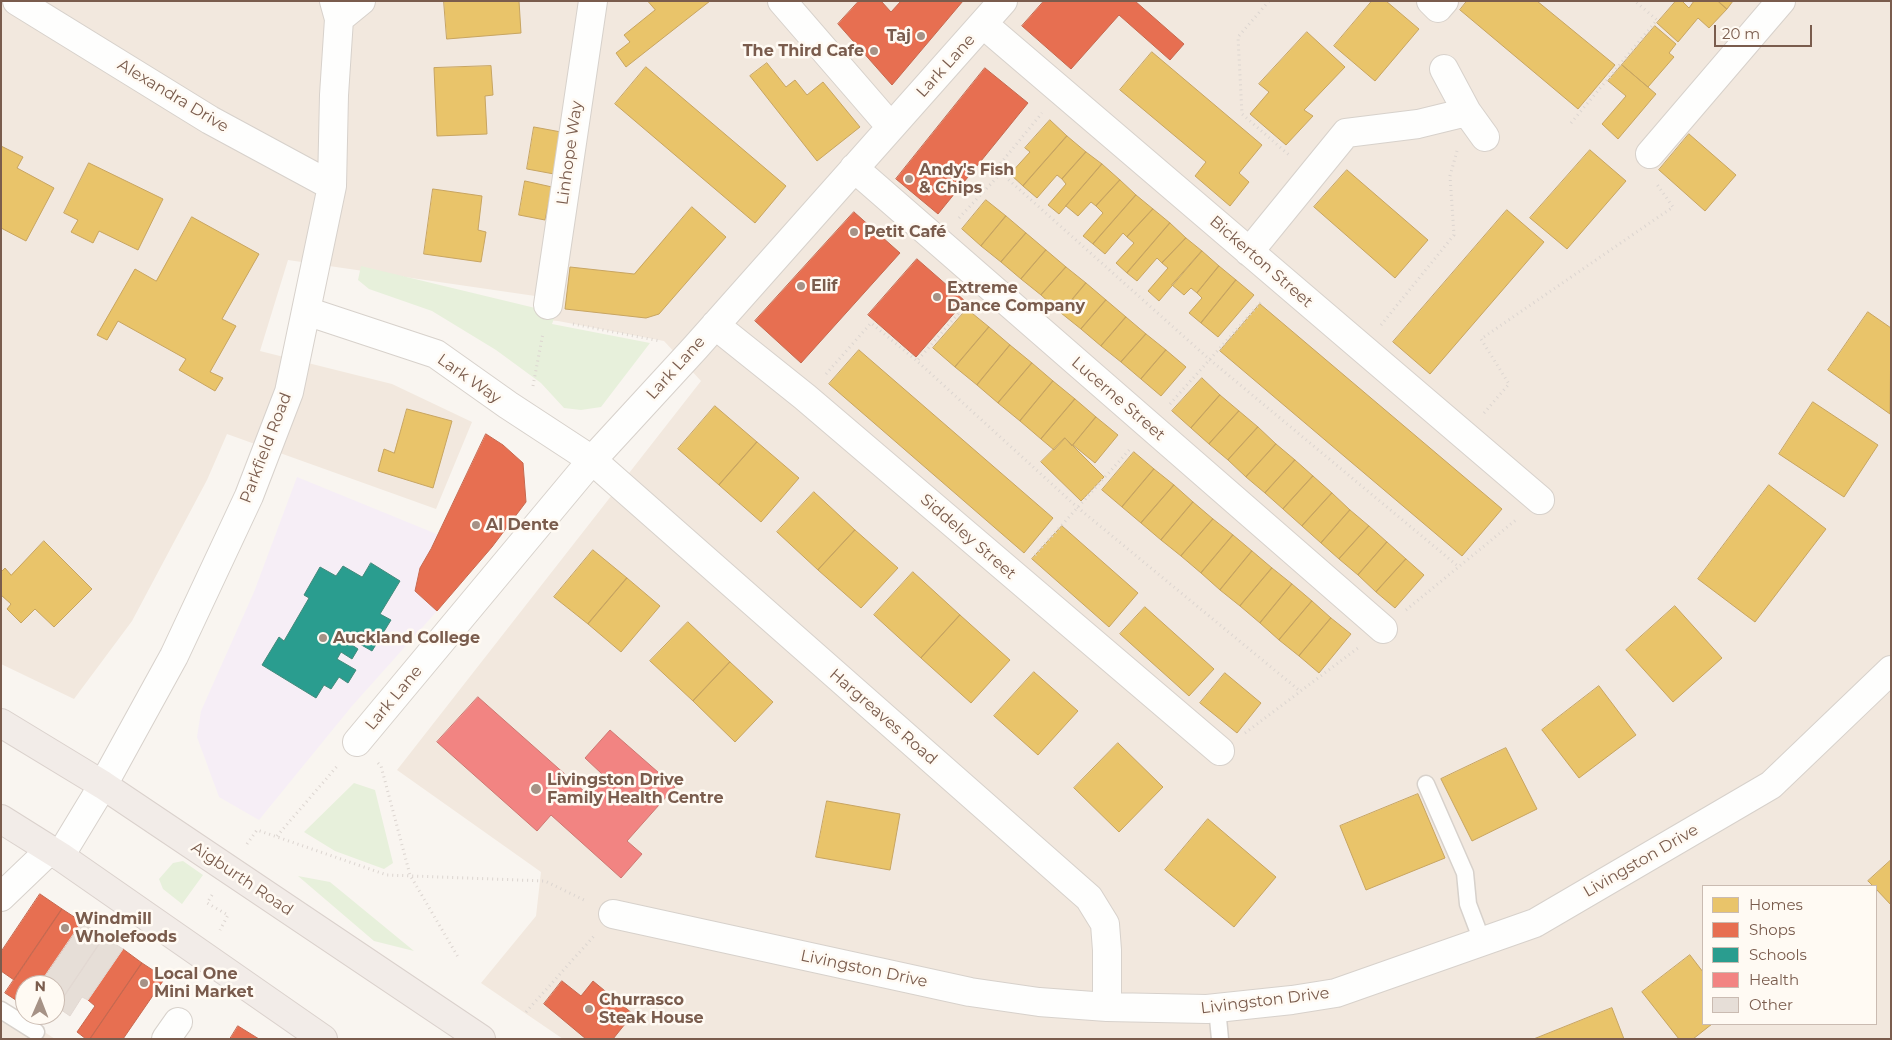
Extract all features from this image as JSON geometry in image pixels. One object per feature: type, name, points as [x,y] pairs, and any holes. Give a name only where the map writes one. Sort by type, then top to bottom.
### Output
[{"type":"highway","name":"Aigburth Road","points":[[1,723],[103,785],[481,1039]]},
{"type":"highway","points":[[1,819],[55,853],[323,1039]]},
{"type":"street","name":"Alexandra Drive","points":[[17,1],[210,120],[332,186]]},
{"type":"street","points":[[336,10],[361,1]]},
{"type":"street","name":"Linhope Way","points":[[548,305],[593,1]]},
{"type":"street","points":[[782,1],[891,127]]},
{"type":"street","name":"Lark Lane","points":[[358,742],[592,460],[695,348],[1003,1]]},
{"type":"street","points":[[1651,165],[1781,1]]},
{"type":"street","name":"Parkfield Road","points":[[1,898],[55,853],[103,785],[174,656],[249,496],[289,392],[332,186],[336,10]]},
{"type":"street","name":"Bickerton Street","points":[[983,24],[1540,500]]},
{"type":"street","points":[[1444,70],[1467,112],[1485,137]]},
{"type":"street","points":[[1249,252],[1346,133],[1418,124],[1467,112]]},
{"type":"street","name":"Lucerne Street","points":[[854,168],[1150,428],[1383,629]]},
{"type":"street","name":"Lark Way","points":[[306,311],[436,354],[592,460]]},
{"type":"street","name":"Siddeley Street","points":[[716,324],[805,397],[1220,751]]},
{"type":"street","name":"Hargreaves Road","points":[[592,460],[1088,898],[1105,924],[1107,1007]]},
{"type":"street","name":"Livingston Drive","points":[[613,914],[970,992],[1039,1002],[1107,1007],[1198,1009],[1292,1000],[1336,993],[1535,923],[1771,785],[1891,670]]},
{"type":"lane","points":[[1426,784],[1465,873],[1468,904],[1482,941]]},
{"type":"lane","points":[[1217,1008],[1220,1039]]},
{"type":"lane","points":[[1,1010],[38,1037]]},
{"type":"path","points":[[1269,1],[1238,37],[1242,114],[1312,175]]},
{"type":"path","points":[[1571,123],[1657,20],[1637,1]]},
{"type":"path","points":[[1061,91],[996,170],[1209,359],[1459,567]]},
{"type":"path","points":[[1361,349],[1454,236],[1450,176],[1467,112]]},
{"type":"path","points":[[1464,436],[1509,384],[1481,340],[1673,207],[1651,165]]},
{"type":"path","points":[[939,241],[1001,173]]},
{"type":"path","points":[[1015,578],[1281,280]]},
{"type":"path","points":[[917,360],[984,283]]},
{"type":"path","points":[[528,418],[548,305],[561,308],[558,321],[695,348]]},
{"type":"path","points":[[805,397],[871,323],[917,360],[1077,507],[1300,691]]},
{"type":"path","points":[[458,957],[410,875],[381,766],[358,742],[277,836],[387,875],[410,875],[545,881],[613,914],[526,1012]]},
{"type":"path","points":[[172,1030],[174,1003],[203,956]]},
{"type":"shaded area","points":[[1,1],[1891,1],[1891,1039],[563,1039],[481,983],[536,916],[541,872],[397,770],[701,381],[664,341],[539,319],[542,297],[288,260],[260,351],[392,384],[472,422],[436,509],[227,434],[207,480],[132,621],[74,699],[1,664]]},
{"type":"shaded area","name":"Auckland College","points":[[297,477],[439,535],[420,568],[415,591],[437,611],[352,706],[259,820],[219,797],[197,737],[201,711],[254,592]]},
{"type":"shaded area","points":[[1,1003],[15,1012],[15,1025],[34,1025],[55,1039],[1,1039]]},
{"type":"green space","points":[[361,266],[556,313],[552,324],[650,343],[601,407],[581,410],[564,408],[541,383],[496,350],[432,311],[369,289],[358,280]]},
{"type":"green space","points":[[354,783],[375,790],[393,863],[384,869],[335,851],[304,832]]},
{"type":"green space","points":[[183,861],[203,875],[182,904],[163,889],[159,879],[173,863]]},
{"type":"green space","points":[[298,876],[330,882],[414,951],[374,941]]},
{"type":"building: Homes","points":[[444,1],[519,1],[521,33],[447,39]]},
{"type":"building: Homes","points":[[648,1],[710,1],[626,67],[616,53],[630,42],[624,35],[655,10]]},
{"type":"building: Homes","points":[[1372,1],[1386,1],[1419,29],[1375,81],[1334,46]]},
{"type":"building: Homes","points":[[1467,1],[1537,1],[1615,65],[1578,109],[1460,10]]},
{"type":"building: Homes","points":[[1676,1],[1682,1],[1689,8],[1694,1],[1718,1],[1727,9],[1709,28],[1698,18],[1678,42],[1657,23]]},
{"type":"building: Homes","points":[[1718,1],[1733,1],[1727,9]]},
{"type":"building: Homes","points":[[1655,26],[1676,44],[1669,53],[1674,57],[1648,87],[1622,65]]},
{"type":"building: Homes","points":[[1307,32],[1345,67],[1304,110],[1313,116],[1286,145],[1250,114],[1269,92],[1259,84]]},
{"type":"building: Homes","points":[[1152,52],[1262,145],[1239,173],[1249,182],[1230,206],[1195,176],[1206,162],[1120,90]]},
{"type":"building: Homes","points":[[767,63],[786,87],[795,80],[807,95],[823,82],[860,127],[817,161],[750,76]]},
{"type":"building: Homes","points":[[1622,65],[1656,94],[1618,139],[1602,124],[1626,96],[1608,81]]},
{"type":"building: Homes","points":[[491,66],[493,95],[485,96],[487,134],[437,136],[434,68]]},
{"type":"building: Homes","points":[[646,67],[786,186],[755,223],[615,104]]},
{"type":"building: Homes","points":[[1050,120],[1067,136],[1023,186],[1010,174],[1030,152],[1025,148]]},
{"type":"building: Homes","points":[[534,127],[561,132],[554,174],[527,169]]},
{"type":"building: Homes","points":[[1689,134],[1736,175],[1705,211],[1659,170]]},
{"type":"building: Homes","points":[[1067,136],[1086,152],[1062,179],[1057,175],[1037,198],[1023,186]]},
{"type":"building: Homes","points":[[1,146],[23,157],[17,168],[54,188],[26,241],[1,228]]},
{"type":"building: Homes","points":[[1590,150],[1626,181],[1567,249],[1530,218]]},
{"type":"building: Homes","points":[[1086,152],[1102,164],[1059,214],[1048,205],[1066,184],[1062,179]]},
{"type":"building: Homes","points":[[89,163],[163,199],[138,250],[99,231],[93,243],[71,232],[78,220],[64,213]]},
{"type":"building: Homes","points":[[1102,164],[1120,180],[1096,206],[1091,202],[1078,216],[1066,206]]},
{"type":"building: Homes","points":[[1347,170],[1428,240],[1395,278],[1314,207]]},
{"type":"building: Homes","points":[[1120,180],[1136,195],[1093,244],[1083,236],[1103,213],[1096,206]]},
{"type":"building: Homes","points":[[525,181],[552,187],[545,220],[519,215]]},
{"type":"building: Homes","points":[[433,189],[482,196],[478,230],[486,232],[481,262],[424,254]]},
{"type":"building: Homes","points":[[1136,195],[1153,209],[1127,237],[1123,233],[1105,254],[1093,244]]},
{"type":"building: Homes","points":[[986,200],[1006,216],[981,246],[962,229]]},
{"type":"building: Homes","points":[[692,207],[726,237],[659,314],[646,318],[565,309],[570,267],[634,274]]},
{"type":"building: Homes","points":[[1153,209],[1170,223],[1127,273],[1116,263],[1134,243],[1127,237]]},
{"type":"building: Homes","points":[[1507,210],[1544,242],[1430,374],[1393,342]]},
{"type":"building: Homes","points":[[1006,216],[1026,233],[1001,262],[981,246]]},
{"type":"building: Homes","points":[[192,217],[259,254],[222,319],[236,326],[210,372],[223,378],[215,391],[179,370],[186,359],[118,321],[107,340],[97,335],[135,269],[156,281]]},
{"type":"building: Homes","points":[[1170,223],[1186,238],[1162,263],[1157,258],[1137,281],[1127,273]]},
{"type":"building: Homes","points":[[1026,233],[1046,250],[1021,279],[1001,262]]},
{"type":"building: Homes","points":[[1186,238],[1202,251],[1159,301],[1148,291],[1168,268],[1162,263]]},
{"type":"building: Homes","points":[[1046,250],[1066,267],[1041,295],[1021,279]]},
{"type":"building: Homes","points":[[1202,251],[1219,266],[1197,293],[1191,288],[1184,295],[1172,285]]},
{"type":"building: Homes","points":[[1219,266],[1236,280],[1201,323],[1189,313],[1202,298],[1197,293]]},
{"type":"building: Homes","points":[[1066,267],[1086,283],[1061,313],[1041,295]]},
{"type":"building: Homes","points":[[1236,280],[1254,295],[1218,337],[1201,323]]},
{"type":"building: Homes","points":[[1086,283],[1106,300],[1081,329],[1061,313]]},
{"type":"building: Homes","points":[[1106,300],[1126,317],[1101,346],[1081,329]]},
{"type":"building: Homes","points":[[1260,304],[1502,509],[1462,556],[1220,351]]},
{"type":"building: Homes","points":[[967,309],[989,327],[955,367],[933,348]]},
{"type":"building: Homes","points":[[1868,312],[1891,328],[1890,414],[1828,370]]},
{"type":"building: Homes","points":[[1126,317],[1146,334],[1121,362],[1101,346]]},
{"type":"building: Homes","points":[[989,327],[1010,345],[977,385],[955,367]]},
{"type":"building: Homes","points":[[1146,334],[1166,350],[1141,379],[1121,362]]},
{"type":"building: Homes","points":[[1010,345],[1032,363],[998,403],[977,385]]},
{"type":"building: Homes","points":[[859,350],[1053,518],[1024,553],[829,384]]},
{"type":"building: Homes","points":[[1166,350],[1186,367],[1161,396],[1141,379]]},
{"type":"building: Homes","points":[[1032,363],[1053,381],[1020,421],[998,403]]},
{"type":"building: Homes","points":[[1202,378],[1220,395],[1191,428],[1172,411]]},
{"type":"building: Homes","points":[[1053,381],[1075,399],[1041,439],[1020,421]]},
{"type":"building: Homes","points":[[1220,395],[1239,411],[1209,444],[1191,428]]},
{"type":"building: Homes","points":[[1075,399],[1096,417],[1072,446],[1065,438],[1054,450],[1041,439]]},
{"type":"building: Homes","points":[[1813,402],[1878,445],[1844,497],[1779,454]]},
{"type":"building: Homes","points":[[715,406],[757,442],[719,485],[678,449]]},
{"type":"building: Homes","points":[[407,409],[452,421],[433,488],[378,471],[384,449],[394,453]]},
{"type":"building: Homes","points":[[1239,411],[1258,427],[1228,460],[1209,444]]},
{"type":"building: Homes","points":[[1096,417],[1118,435],[1095,463],[1073,445]]},
{"type":"building: Homes","points":[[1258,427],[1276,444],[1246,477],[1228,460]]},
{"type":"building: Homes","points":[[1065,438],[1104,477],[1081,501],[1041,462]]},
{"type":"building: Homes","points":[[757,442],[799,478],[761,522],[719,485]]},
{"type":"building: Homes","points":[[1276,444],[1295,460],[1265,493],[1246,477]]},
{"type":"building: Homes","points":[[1134,452],[1154,469],[1122,507],[1102,490]]},
{"type":"building: Homes","points":[[1295,460],[1313,476],[1283,509],[1265,493]]},
{"type":"building: Homes","points":[[1154,469],[1174,485],[1141,523],[1122,507]]},
{"type":"building: Homes","points":[[1313,476],[1332,493],[1302,526],[1283,509]]},
{"type":"building: Homes","points":[[1174,485],[1193,502],[1161,540],[1141,523]]},
{"type":"building: Homes","points":[[1769,485],[1826,529],[1755,622],[1698,579]]},
{"type":"building: Homes","points":[[814,492],[855,530],[818,570],[777,532]]},
{"type":"building: Homes","points":[[1332,493],[1350,510],[1321,543],[1302,526]]},
{"type":"building: Homes","points":[[1193,502],[1213,519],[1181,556],[1161,540]]},
{"type":"building: Homes","points":[[1350,510],[1369,526],[1339,559],[1321,543]]},
{"type":"building: Homes","points":[[1213,519],[1233,535],[1201,573],[1181,556]]},
{"type":"building: Homes","points":[[1062,526],[1138,593],[1109,627],[1032,559]]},
{"type":"building: Homes","points":[[1369,526],[1387,542],[1358,575],[1339,559]]},
{"type":"building: Homes","points":[[855,530],[898,568],[861,608],[818,570]]},
{"type":"building: Homes","points":[[1233,535],[1252,551],[1220,590],[1201,573]]},
{"type":"building: Homes","points":[[44,541],[92,589],[54,627],[35,609],[21,623],[7,609],[11,604],[1,595],[1,572],[5,568],[11,575]]},
{"type":"building: Homes","points":[[1387,542],[1406,559],[1376,592],[1358,575]]},
{"type":"building: Homes","points":[[593,550],[627,578],[588,624],[554,597]]},
{"type":"building: Homes","points":[[1252,551],[1272,568],[1240,606],[1220,590]]},
{"type":"building: Homes","points":[[1406,559],[1424,575],[1395,608],[1376,592]]},
{"type":"building: Homes","points":[[1272,568],[1292,584],[1260,623],[1240,606]]},
{"type":"building: Homes","points":[[913,572],[960,615],[921,658],[874,615]]},
{"type":"building: Homes","points":[[627,578],[660,606],[621,652],[588,624]]},
{"type":"building: Homes","points":[[1292,584],[1312,601],[1279,640],[1260,623]]},
{"type":"building: Homes","points":[[1312,601],[1331,618],[1299,656],[1279,640]]},
{"type":"building: Homes","points":[[1675,606],[1722,658],[1673,702],[1626,650]]},
{"type":"building: Homes","points":[[1145,607],[1214,669],[1189,696],[1120,634]]},
{"type":"building: Homes","points":[[960,615],[1010,660],[971,703],[921,658]]},
{"type":"building: Homes","points":[[1331,618],[1351,634],[1319,673],[1299,656]]},
{"type":"building: Homes","points":[[688,622],[730,662],[693,701],[650,661]]},
{"type":"building: Homes","points":[[730,662],[773,702],[735,742],[693,701]]},
{"type":"building: Homes","points":[[1034,672],[1078,711],[1038,755],[994,716]]},
{"type":"building: Homes","points":[[1225,673],[1261,703],[1237,733],[1200,703]]},
{"type":"building: Homes","points":[[1599,686],[1636,735],[1579,778],[1542,730]]},
{"type":"building: Homes","points":[[1118,743],[1163,787],[1119,832],[1074,788]]},
{"type":"building: Homes","points":[[1506,748],[1537,809],[1472,841],[1441,779]]},
{"type":"building: Homes","points":[[1418,794],[1445,858],[1366,890],[1340,826]]},
{"type":"building: Homes","points":[[827,801],[900,814],[890,870],[816,857]]},
{"type":"building: Homes","points":[[1208,819],[1276,877],[1234,927],[1165,870]]},
{"type":"building: Homes","points":[[1891,860],[1891,905],[1877,890],[1877,885],[1872,885],[1868,881]]},
{"type":"building: Homes","points":[[1690,955],[1702,971],[1702,1025],[1711,1025],[1693,1039],[1679,1039],[1642,992]]},
{"type":"building: Homes","points":[[1612,1008],[1624,1039],[1534,1039]]},
{"type":"building: Shops","points":[[859,1],[881,1],[891,12],[901,1],[963,1],[892,85],[838,24]]},
{"type":"building: Shops","points":[[1044,1],[1135,1],[1184,44],[1170,60],[1119,15],[1071,69],[1022,26]]},
{"type":"building: Shops","points":[[985,68],[1028,103],[938,214],[896,179]]},
{"type":"building: Shops","points":[[854,212],[900,253],[801,363],[755,321]]},
{"type":"building: Shops","points":[[917,259],[965,301],[916,357],[868,315]]},
{"type":"building: Shops","name":"Al Dente","points":[[486,434],[503,445],[523,463],[526,502],[492,547],[437,611],[415,591],[420,568]]},
{"type":"building: Shops","points":[[40,894],[62,909],[17,975],[15,975],[14,980],[1,971],[1,952]]},
{"type":"building: Shops","points":[[62,909],[82,922],[46,975],[17,975]]},
{"type":"building: Shops","points":[[123,949],[142,963],[90,1039],[86,1039],[77,1032],[95,1006],[88,1000]]},
{"type":"building: Shops","points":[[142,963],[165,978],[123,1039],[90,1039]]},
{"type":"building: Shops","points":[[15,978],[15,1000],[5,993]]},
{"type":"building: Shops","name":"Churrasco Steak House","points":[[562,981],[581,996],[593,981],[633,1014],[613,1039],[586,1039],[544,1004]]},
{"type":"building: Shops","points":[[238,1026],[259,1039],[230,1039]]},
{"type":"building: Schools","points":[[371,563],[400,581],[380,614],[391,620],[372,651],[351,639],[349,643],[358,649],[352,659],[341,652],[337,659],[356,670],[348,683],[339,677],[331,689],[324,685],[316,698],[262,665],[279,637],[284,641],[309,598],[304,595],[320,567],[336,576],[343,566],[362,577]]},
{"type":"building: Health","name":"Livingston Drive Family Health Centre","points":[[478,697],[585,792],[602,774],[585,758],[610,730],[675,787],[627,841],[642,854],[621,878],[551,815],[537,831],[437,742]]},
{"type":"building: Other","points":[[82,922],[104,937],[65,995],[65,975],[46,975]]},
{"type":"building: Other","points":[[104,937],[123,949],[88,1000],[82,997],[70,1016],[65,1013],[65,995]]},
{"type":"place","name":"Taj","points":[[921,36]]},
{"type":"place","name":"The Third Cafe","points":[[874,51]]},
{"type":"place","name":"Andy's Fish & Chips","points":[[909,179]]},
{"type":"place","name":"Petit Café","points":[[854,232]]},
{"type":"place","name":"Elif","points":[[801,286]]},
{"type":"place","name":"Extreme Dance Company","points":[[937,297]]},
{"type":"place","name":"Al Dente","points":[[476,525]]},
{"type":"place","name":"Auckland College","points":[[323,638]]},
{"type":"place","name":"Livingston Drive Family Health Centre","points":[[536,789]]},
{"type":"place","name":"Windmill Wholefoods","points":[[65,928]]},
{"type":"place","name":"Local One Mini Market","points":[[144,983]]},
{"type":"place","name":"Churrasco Steak House","points":[[589,1009]]}]
